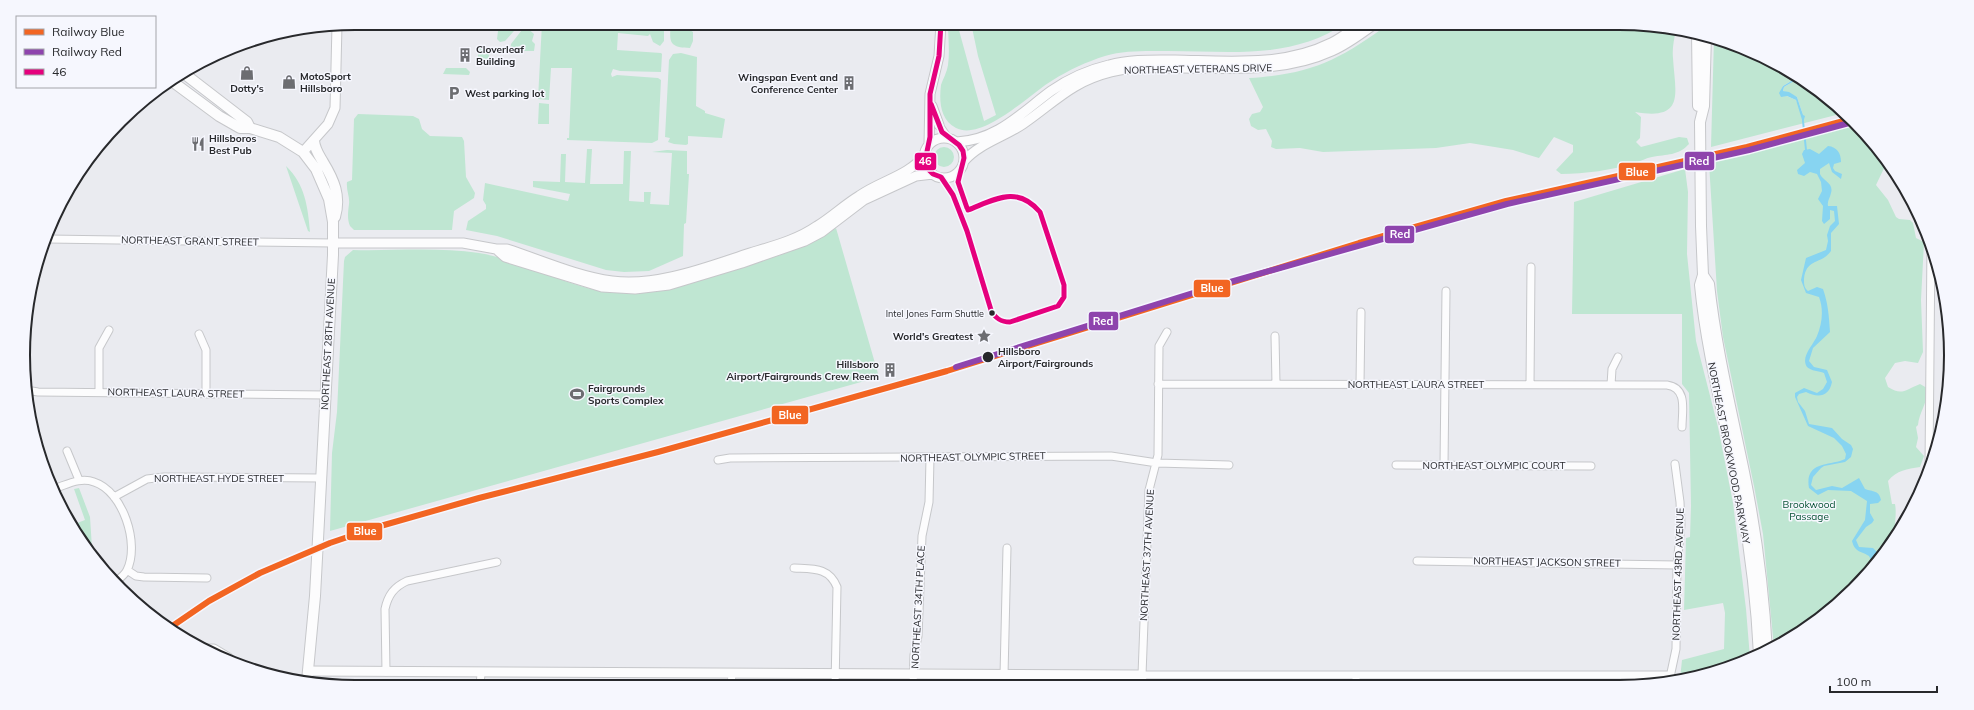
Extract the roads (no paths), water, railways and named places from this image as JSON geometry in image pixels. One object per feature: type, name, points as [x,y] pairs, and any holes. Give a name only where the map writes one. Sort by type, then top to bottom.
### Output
[{"type":"main road","name":"NORTHEAST BROOKWOOD PARKWAY","points":[[1697,40],[1703,275],[1700,285],[1707,340],[1735,472],[1751,566],[1758,648]]},
{"type":"main road","name":"NORTHEAST BROOKWOOD PARKWAY","points":[[1700,118],[1704,106],[1706,42]]},
{"type":"main road","points":[[188,76],[247,122],[250,128]]},
{"type":"main road","name":"NORTHEAST 28TH AVENUE","points":[[176,84],[219,116],[240,128],[250,128],[285,140],[303,152],[316,169],[325,187],[332,212],[333,243],[326,395],[315,596],[308,676]]},
{"type":"main road","points":[[314,142],[316,150],[333,181],[337,193],[338,201],[333,222]]},
{"type":"main road","name":"NORTHEAST BROOKWOOD PARKWAY","points":[[1703,275],[1709,284],[1721,368],[1752,518],[1762,589],[1766,644]]},
{"type":"street","points":[[333,243],[462,243],[496,249],[507,249],[599,278],[626,282],[662,279],[740,256],[800,236],[817,227],[863,193],[912,168],[925,155],[929,145],[931,85],[939,56],[941,30]]},
{"type":"street","name":"NORTHEAST VETERANS DRIVE","points":[[953,140],[972,140],[1009,125],[1062,84],[1085,72],[1102,67],[1142,60],[1250,61],[1291,57],[1330,44],[1351,30]]},
{"type":"street","name":"NORTHEAST VETERANS DRIVE","points":[[964,161],[976,149],[1022,124],[1062,94],[1079,84],[1098,76],[1120,70],[1141,68],[1250,68],[1289,66],[1333,51],[1350,42],[1366,30]]},
{"type":"street","points":[[303,152],[314,142],[328,124],[335,108],[337,31]]},
{"type":"street","points":[[496,249],[505,257],[602,287],[635,289],[669,285],[805,242],[822,232],[864,200],[916,176],[932,174],[942,177],[951,176],[959,171],[964,161],[962,150],[939,125],[930,101]]},
{"type":"street","points":[[929,145],[938,139],[953,140]]},
{"type":"street","points":[[925,155],[927,166],[932,174]]},
{"type":"street","name":"NORTHEAST GRANT STREET","points":[[52,239],[333,243]]},
{"type":"street","points":[[1530,384],[1531,268]]},
{"type":"street","points":[[1929,451],[1933,270]]},
{"type":"street","points":[[1444,465],[1446,291]]},
{"type":"street","points":[[1360,384],[1361,312]]},
{"type":"street","points":[[98,392],[98,348],[109,330]]},
{"type":"street","name":"NORTHEAST 37TH AVENUE","points":[[1142,680],[1149,490],[1157,463],[1159,346],[1167,332]]},
{"type":"street","points":[[200,334],[206,350],[206,394]]},
{"type":"street","points":[[1275,336],[1276,384]]},
{"type":"street","points":[[1611,385],[1612,368],[1618,357]]},
{"type":"street","name":"NORTHEAST LAURA STREET","points":[[1158,384],[1530,384],[1674,386],[1680,391],[1683,398],[1682,427]]},
{"type":"street","name":"NORTHEAST LAURA STREET","points":[[32,391],[326,395]]},
{"type":"street","points":[[67,451],[79,480]]},
{"type":"street","name":"NORTHEAST OLYMPIC STREET","points":[[718,460],[730,458],[1111,456],[1157,463],[1229,465]]},
{"type":"street","name":"NORTHEAST 34TH PLACE","points":[[914,680],[914,655],[918,636],[922,536],[929,502],[930,458]]},
{"type":"street","name":"NORTHEAST 43RD AVENUE","points":[[1670,676],[1676,649],[1677,565],[1681,521],[1675,464]]},
{"type":"street","name":"NORTHEAST OLYMPIC COURT","points":[[1396,465],[1591,466]]},
{"type":"street","name":"NORTHEAST HYDE STREET","points":[[114,497],[146,479],[164,477],[321,478]]},
{"type":"street","points":[[59,487],[79,480],[95,482],[105,488],[114,497],[127,521],[132,535],[132,554],[127,570],[119,578]]},
{"type":"street","points":[[1004,675],[1007,548]]},
{"type":"street","name":"NORTHEAST JACKSON STREET","points":[[1417,561],[1677,565]]},
{"type":"street","points":[[386,672],[385,609],[387,600],[394,589],[407,581],[497,562]]},
{"type":"street","points":[[794,568],[819,569],[827,572],[834,579],[838,587],[836,680]]},
{"type":"street","points":[[127,570],[136,576],[144,577],[207,578]]},
{"type":"street","points":[[308,676],[386,672],[1356,675],[1652,678]]},
{"type":"street","points":[[480,680],[481,673]]},
{"type":"street","points":[[732,674],[732,680]]},
{"type":"street","points":[[1356,675],[1356,680]]},
{"type":"water","points":[[1792,80],[1794,81],[1784,87],[1783,91],[1789,92],[1797,97],[1803,115],[1805,116],[1803,123],[1796,100],[1787,96],[1781,97],[1779,93],[1783,86]]},
{"type":"water","points":[[1828,146],[1836,149],[1840,156],[1841,162],[1834,164],[1833,168],[1835,171],[1842,174],[1841,179],[1832,172],[1829,163],[1820,169],[1821,176],[1830,184],[1832,190],[1828,201],[1828,206],[1837,206],[1839,224],[1831,233],[1831,251],[1808,268],[1805,272],[1804,284],[1808,291],[1817,287],[1823,289],[1826,299],[1830,332],[1813,348],[1809,361],[1814,367],[1827,370],[1832,382],[1828,391],[1822,395],[1815,395],[1806,392],[1799,394],[1797,397],[1798,402],[1805,411],[1809,424],[1832,428],[1842,439],[1851,445],[1853,449],[1851,457],[1845,462],[1824,466],[1821,468],[1813,477],[1811,485],[1816,490],[1832,486],[1842,488],[1859,478],[1865,489],[1879,494],[1881,500],[1878,503],[1870,504],[1870,513],[1874,520],[1866,527],[1856,540],[1859,547],[1873,548],[1877,552],[1871,560],[1869,556],[1857,550],[1852,541],[1865,520],[1867,501],[1851,491],[1828,490],[1818,495],[1809,488],[1809,479],[1815,468],[1845,459],[1846,454],[1842,446],[1834,438],[1808,426],[1795,397],[1795,393],[1804,388],[1817,393],[1823,389],[1827,382],[1824,373],[1807,367],[1805,363],[1806,355],[1819,331],[1822,312],[1819,297],[1806,293],[1801,280],[1806,258],[1826,250],[1828,241],[1827,235],[1830,226],[1835,221],[1834,211],[1830,210],[1830,219],[1824,224],[1822,221],[1823,206],[1818,199],[1822,191],[1821,182],[1817,174],[1810,172],[1804,176],[1798,174],[1797,170],[1805,163],[1802,154],[1804,150],[1810,149],[1819,154]]},
{"type":"waterway","points":[[1803,121],[1806,150]]},
{"type":"rail line","name":"Blue","points":[[174,625],[209,601],[260,573],[330,543],[377,527],[479,498],[658,452],[947,371],[1359,243],[1506,201],[1747,147],[1844,121]]},
{"type":"rail line","name":"Red","points":[[956,367],[1209,288],[1507,204],[1749,150],[1847,123]]},
{"type":"place","name":"Cloverleaf Building","points":[[465,55]]},
{"type":"place","name":"Dotty's","points":[[247,73]]},
{"type":"place","name":"MotoSport Hillsboro","points":[[289,82]]},
{"type":"place","name":"Wingspan Event and Conference Center","points":[[849,83]]},
{"type":"place","name":"West parking lot","points":[[454,93]]},
{"type":"place","name":"Hillsboros Best Pub","points":[[198,144]]},
{"type":"place","name":"Intel Jones Farm Shuttle","points":[[992,313]]},
{"type":"place","name":"World's Greatest","points":[[984,336]]},
{"type":"place","name":"Hillsboro Airport/Fairgrounds","points":[[988,357]]},
{"type":"place","name":"Hillsboro Airport/Fairgrounds Crew Reem","points":[[890,370]]},
{"type":"place","name":"Fairgrounds Sports Complex","points":[[577,394]]},
{"type":"park label","name":"Brookwood Passage","points":[[1809,510]]}]
